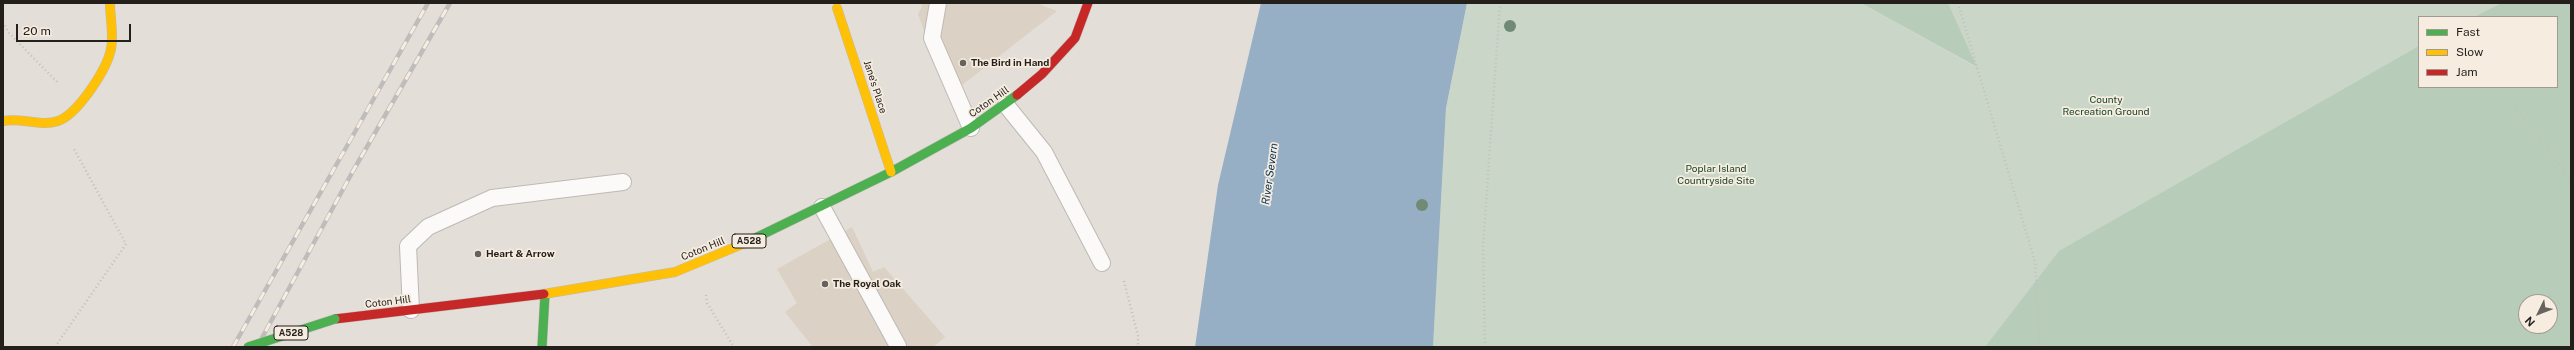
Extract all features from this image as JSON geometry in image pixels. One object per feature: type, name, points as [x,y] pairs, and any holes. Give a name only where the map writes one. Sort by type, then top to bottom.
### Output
[{"type":"main road","points":[[3,121],[59,121],[78,105],[104,70],[112,47],[109,20],[110,3]]},
{"type":"main road","name":"Coton Hill","points":[[248,347],[335,320],[545,294],[675,272],[701,263],[822,207],[891,172],[971,128],[1006,104],[1042,74],[1075,38],[1088,3]]},
{"type":"main road","name":"Jane's Place","points":[[837,8],[891,172]]},
{"type":"main road","points":[[542,347],[545,294]]},
{"type":"lane","points":[[938,3],[932,38],[971,128]]},
{"type":"lane","points":[[1006,104],[1044,152],[1102,263]]},
{"type":"lane","points":[[411,310],[408,246],[428,227],[492,198],[623,182]]},
{"type":"lane","points":[[822,207],[898,346]]},
{"type":"path","points":[[1485,347],[1483,247],[1500,3]]},
{"type":"path","points":[[1958,3],[2035,262],[2040,347]]},
{"type":"path","points":[[3,22],[9,33],[78,105]]},
{"type":"path","points":[[2501,88],[2571,180]]},
{"type":"path","points":[[55,347],[126,244],[59,121]]},
{"type":"path","points":[[701,263],[708,303],[734,347]]},
{"type":"shaded area","name":"The Bird in Hand","points":[[920,3],[1036,3],[1057,11],[948,96],[918,14],[922,6]]},
{"type":"shaded area","points":[[852,227],[873,272],[884,267],[945,337],[933,347],[813,347],[785,312],[797,303],[777,269]]},
{"type":"green space","name":"Poplar Island Countryside Site","points":[[1467,3],[1861,3],[1976,67],[1948,3],[2528,3],[2541,16],[2418,16],[2418,88],[2557,88],[2571,347],[1433,347],[1446,108]]},
{"type":"green space","points":[[1861,3],[1948,3],[1977,67]]},
{"type":"green space","points":[[2502,3],[2571,3],[2571,347],[1985,347],[2059,251],[2418,47],[2418,88],[2558,88],[2558,16],[2476,16]]},
{"type":"water","name":"River Severn","points":[[1261,3],[1467,3],[1446,108],[1433,347],[1195,347],[1218,185]]},
{"type":"railway","points":[[233,347],[428,3]]},
{"type":"railway","points":[[257,347],[353,171],[450,3]]},
{"type":"traffic: fast","points":[[745,243],[891,172],[971,128],[1017,95]]},
{"type":"traffic: fast","points":[[542,347],[545,294]]},
{"type":"traffic: fast","points":[[248,347],[335,319]]},
{"type":"traffic: slow","points":[[3,121],[17,120],[37,123],[51,123],[66,117],[74,110],[98,79],[108,58],[112,43],[110,3]]},
{"type":"traffic: slow","points":[[837,8],[891,172]]},
{"type":"traffic: slow","points":[[544,294],[675,272],[745,243]]},
{"type":"traffic: jam","points":[[1017,95],[1042,74],[1075,38],[1088,3]]},
{"type":"traffic: jam","points":[[335,319],[544,294]]},
{"type":"place","name":"The Bird in Hand","points":[[963,63]]},
{"type":"place","name":"Heart & Arrow","points":[[478,254]]},
{"type":"place","name":"The Royal Oak","points":[[825,284]]},
{"type":"park label","name":"County Recreation Ground","points":[[2106,106]]}]
